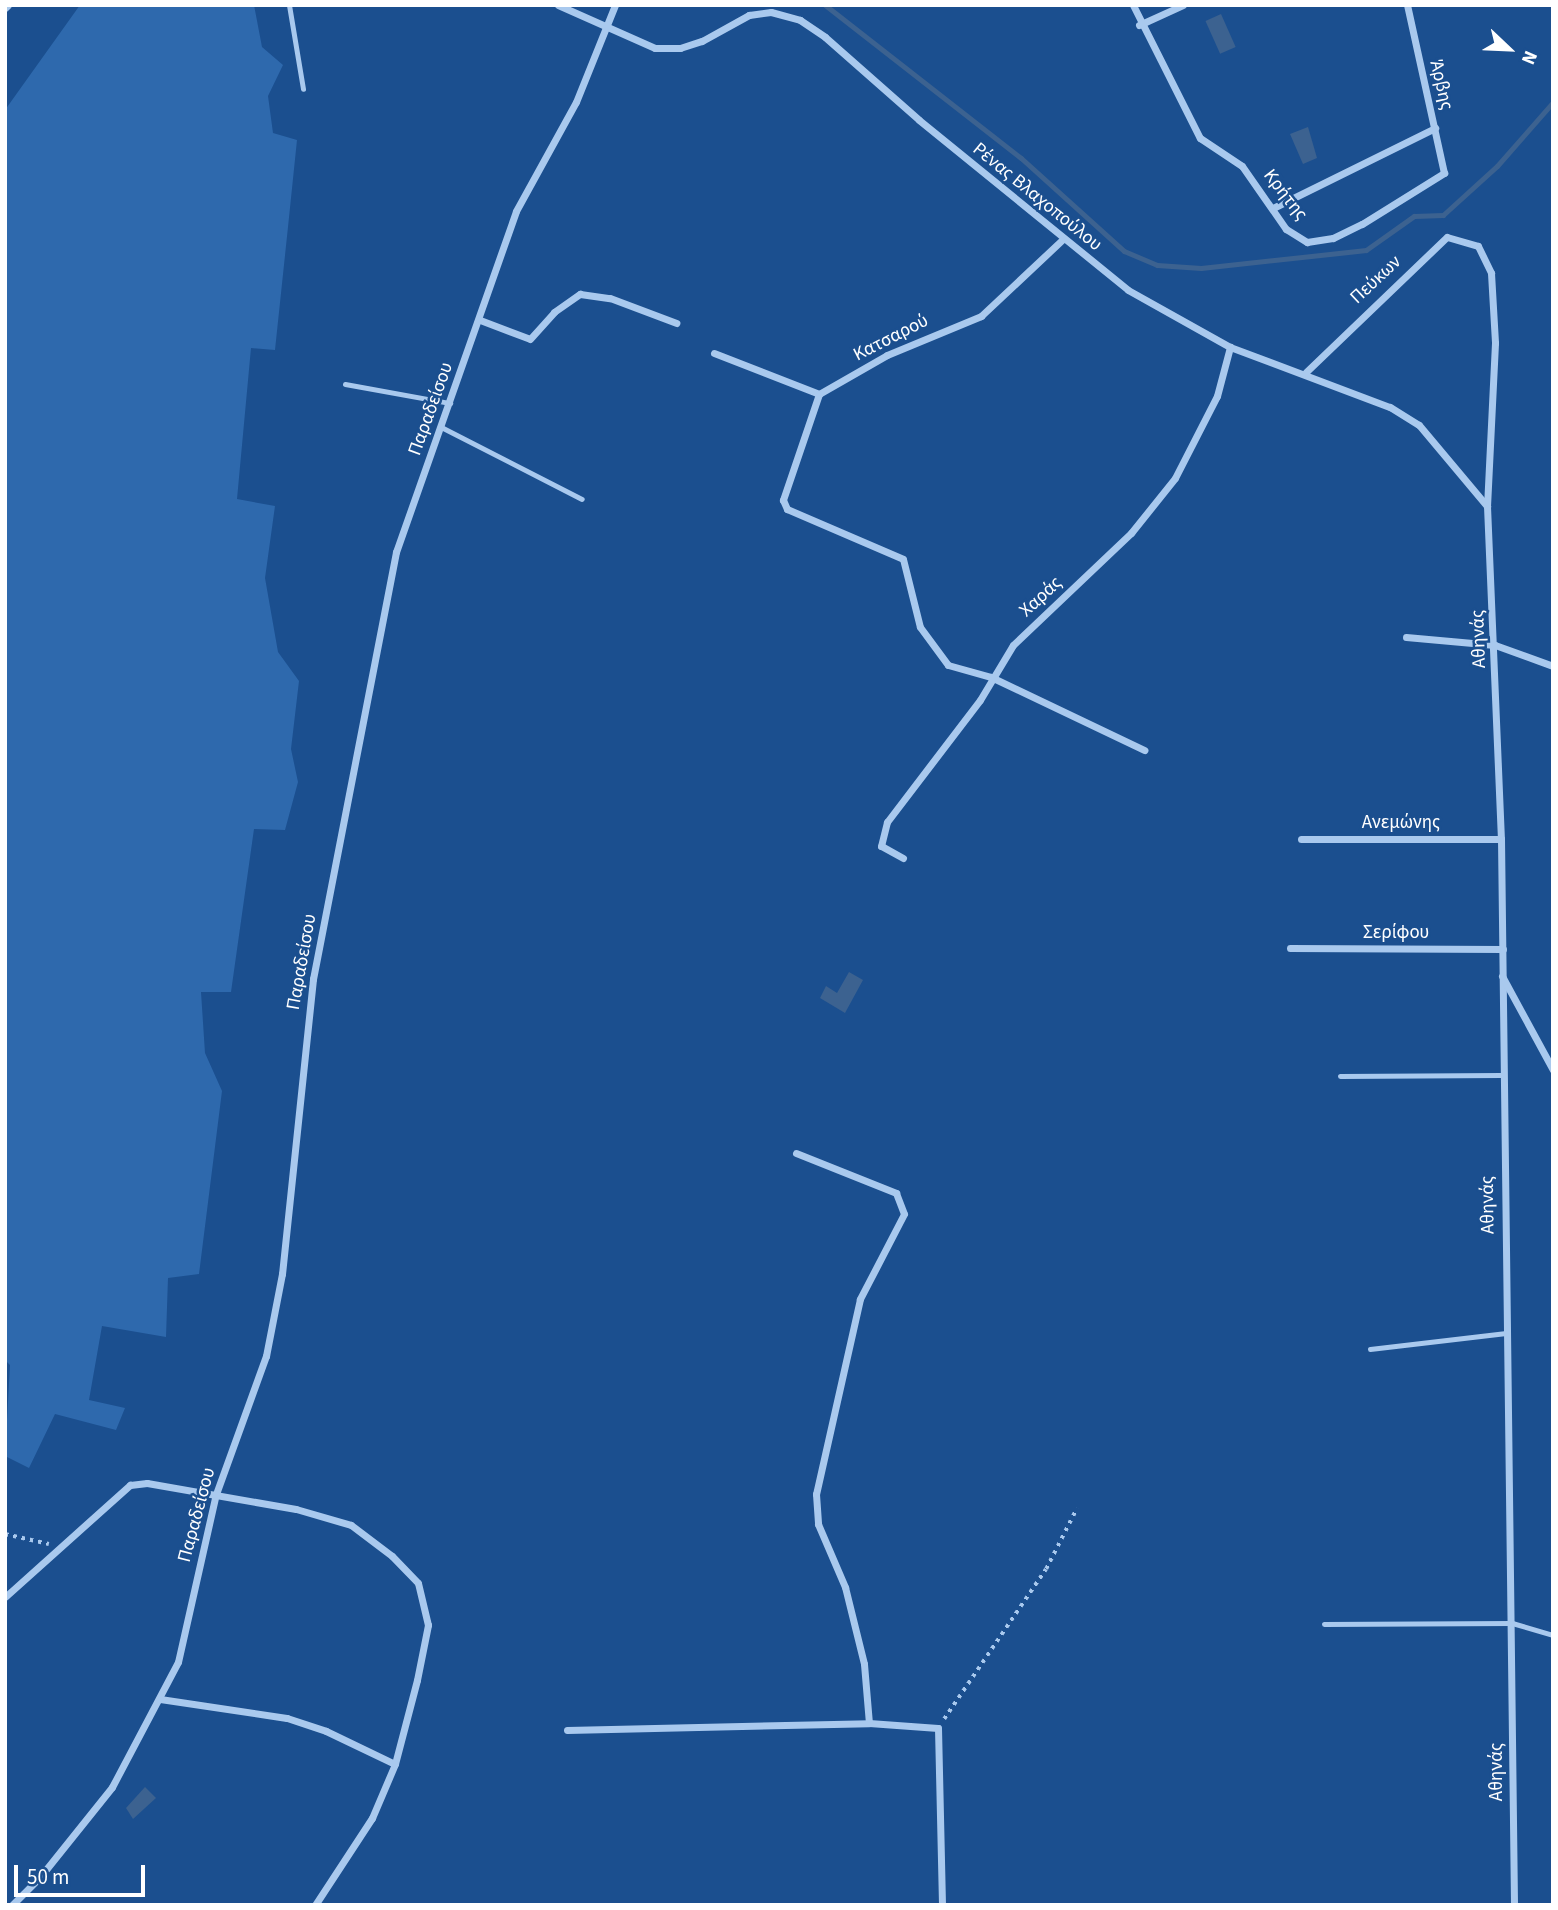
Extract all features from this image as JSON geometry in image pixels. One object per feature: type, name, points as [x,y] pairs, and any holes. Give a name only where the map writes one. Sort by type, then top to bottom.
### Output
[{"type":"street","name":"Ρένας Βλαχοπούλου","points":[[558,5],[607,24],[655,48],[680,48],[749,15],[771,12],[800,20],[825,37],[1062,240],[1128,290],[1230,347],[1306,372],[1390,407],[1419,425],[1487,506]]},
{"type":"street","name":"Παραδείσου","points":[[12,1905],[40,1877],[112,1787],[178,1662],[216,1494],[267,1356],[282,1274],[313,979],[396,552],[480,320],[516,211],[576,102],[615,5]]},
{"type":"street","name":"Κρήτης","points":[[1133,5],[1139,25],[1200,138],[1242,166],[1286,229],[1307,242],[1333,238],[1444,173]]},
{"type":"street","points":[[1139,25],[1183,5]]},
{"type":"street","name":"Άρβης","points":[[1407,5],[1444,173]]},
{"type":"street","points":[[1273,208],[1435,128]]},
{"type":"street","name":"Πεύκων","points":[[1306,372],[1447,237],[1478,246]]},
{"type":"street","name":"Κατσαρού","points":[[820,394],[887,355],[981,316],[1062,240]]},
{"type":"street","name":"Αθηνάς","points":[[1478,246],[1491,273],[1494,343],[1487,506],[1495,645],[1501,839],[1501,1075],[1512,1623],[1514,1905]]},
{"type":"street","points":[[480,320],[530,339],[554,312],[580,294],[610,298],[676,323]]},
{"type":"street","name":"Χαράς","points":[[903,858],[881,846],[887,822],[980,700],[991,677],[1013,645],[1130,533],[1175,478],[1217,396],[1230,347]]},
{"type":"street","points":[[714,354],[820,394],[783,500],[787,509],[903,559],[920,627],[933,650],[948,665],[991,677],[1143,750]]},
{"type":"street","points":[[1406,637],[1495,645],[1553,666]]},
{"type":"street","name":"Ανεμώνης","points":[[1301,839],[1501,839]]},
{"type":"street","name":"Σερίφου","points":[[1290,948],[1503,949]]},
{"type":"street","points":[[1502,975],[1551,1062]]},
{"type":"street","points":[[796,1153],[896,1193],[904,1214],[860,1299],[816,1494],[818,1524],[845,1587],[864,1664],[869,1723]]},
{"type":"street","points":[[5,1597],[130,1485],[216,1494],[351,1525],[418,1583],[428,1625],[395,1764],[372,1818],[315,1905]]},
{"type":"street","points":[[160,1699],[287,1718],[326,1731],[395,1764]]},
{"type":"street","points":[[567,1730],[869,1723],[938,1728],[942,1905]]},
{"type":"lane","points":[[289,5],[303,89]]},
{"type":"lane","points":[[345,384],[450,403]]},
{"type":"lane","points":[[441,427],[582,499]]},
{"type":"lane","points":[[1340,1076],[1501,1075]]},
{"type":"lane","points":[[1370,1349],[1506,1333]]},
{"type":"lane","points":[[1324,1624],[1512,1623],[1553,1635]]},
{"type":"path","points":[[938,1728],[1046,1569],[1077,1508]]},
{"type":"path","points":[[5,1534],[61,1547]]},
{"type":"shaded area","points":[[80,5],[254,5],[262,47],[283,65],[268,96],[273,133],[297,140],[275,350],[251,348],[237,499],[275,506],[265,578],[278,652],[299,681],[291,749],[298,782],[285,830],[254,829],[231,992],[201,992],[205,1053],[222,1091],[199,1274],[168,1278],[166,1337],[102,1326],[89,1400],[125,1408],[116,1430],[55,1414],[29,1468],[5,1456],[10,1365],[5,1360],[5,110]]},
{"type":"shaded area","points":[[1221,14],[1236,47],[1220,54],[1205,21]]},
{"type":"shaded area","points":[[1308,127],[1317,158],[1303,164],[1290,134]]},
{"type":"shaded area","points":[[849,972],[863,980],[845,1013],[820,998],[826,986],[837,993]]},
{"type":"shaded area","points":[[145,1787],[156,1798],[133,1819],[126,1808]]},
{"type":"waterway","points":[[825,5],[1021,158],[1124,251],[1157,265],[1201,268],[1366,250],[1414,216],[1443,215],[1497,166],[1553,102]]}]
